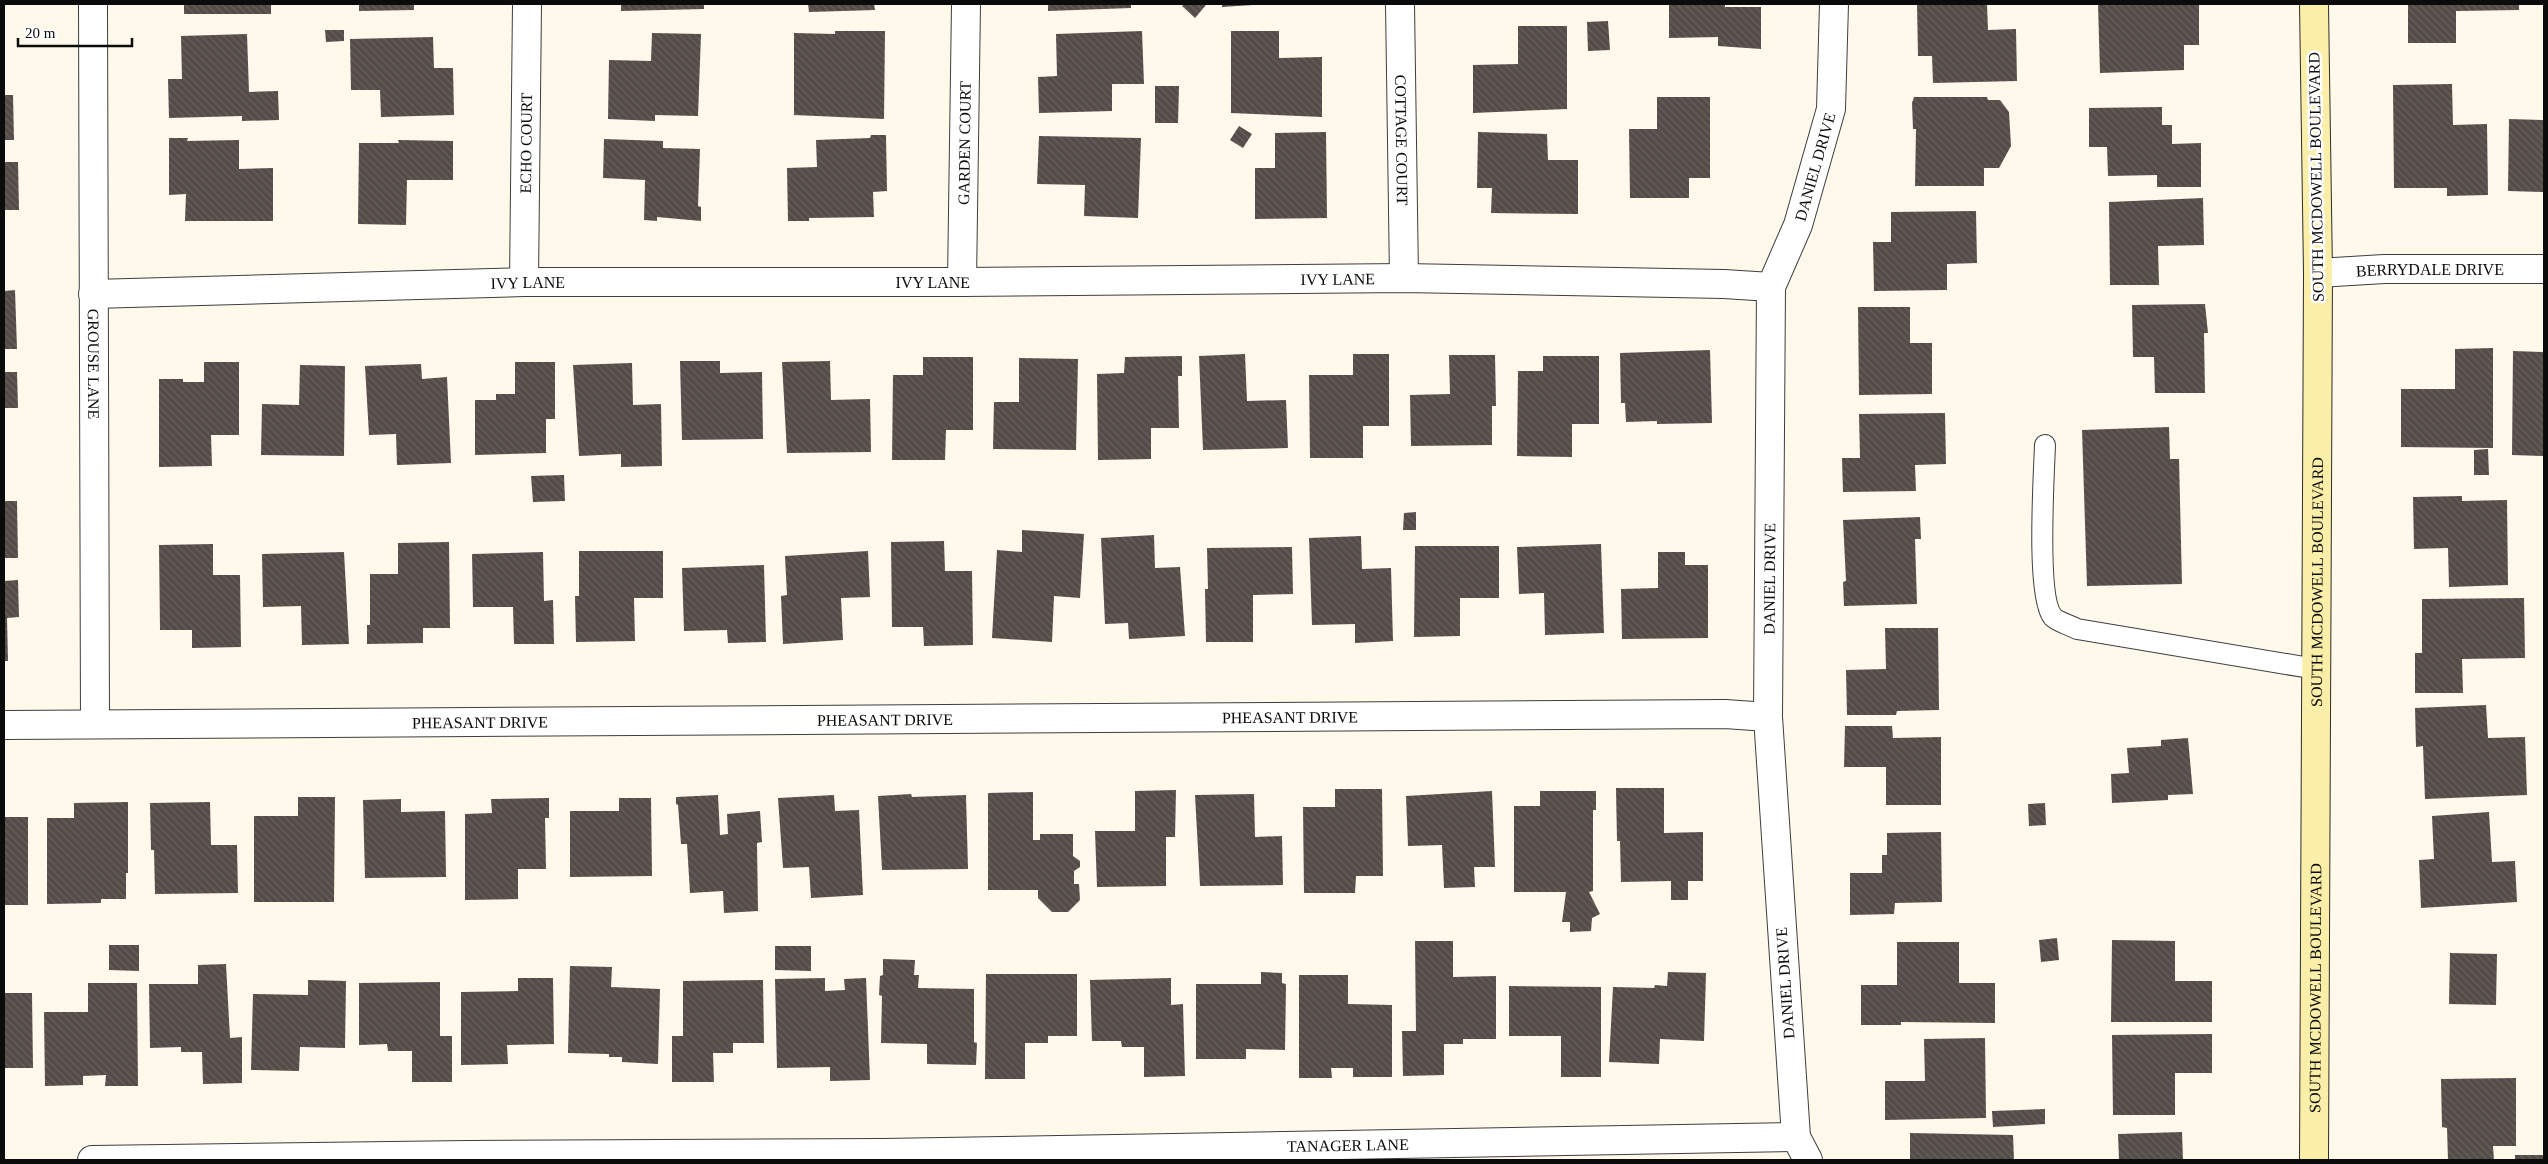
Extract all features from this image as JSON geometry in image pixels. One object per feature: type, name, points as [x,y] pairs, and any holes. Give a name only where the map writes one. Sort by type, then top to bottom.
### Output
[{"type":"main road","name":"SOUTH MCDOWELL BOULEVARD","points":[[2314,4],[2318,273],[2314,1160]]},
{"type":"street","name":"GROUSE LANE","points":[[93,4],[95,723]]},
{"type":"street","name":"ECHO COURT","points":[[524,282],[527,4]]},
{"type":"street","name":"GARDEN COURT","points":[[962,282],[966,4]]},
{"type":"street","name":"COTTAGE COURT","points":[[1400,4],[1404,278]]},
{"type":"street","name":"DANIEL DRIVE","points":[[1802,1149],[1768,717],[1772,287],[1798,225],[1831,109],[1834,4]]},
{"type":"street","name":"BERRYDALE DRIVE","points":[[2318,273],[2384,269],[2544,269]]},
{"type":"street","name":"IVY LANE","points":[[94,294],[524,282],[962,282],[1404,278],[1724,284],[1772,287]]},
{"type":"street","name":"PHEASANT DRIVE","points":[[4,725],[1725,714],[1768,717]]},
{"type":"street","name":"TANAGER LANE","points":[[92,1160],[468,1155],[1802,1149]]},
{"type":"lane","points":[[2045,445],[2041,514],[2046,602],[2053,617],[2077,629],[2316,670]]},
{"type":"building","points":[[184,4],[271,4],[271,14],[184,14]]},
{"type":"building","points":[[359,4],[414,4],[414,10],[359,11]]},
{"type":"building","points":[[621,4],[704,4],[704,9],[621,11]]},
{"type":"building","points":[[808,4],[874,4],[875,10],[809,12]]},
{"type":"building","points":[[1048,4],[1131,4],[1131,8],[1048,11]]},
{"type":"building","points":[[1184,4],[1206,5],[1195,18],[1182,6]]},
{"type":"building","points":[[1222,4],[1253,4],[1253,5],[1222,7]]},
{"type":"building","points":[[1669,4],[1725,4],[1725,7],[1761,7],[1761,49],[1718,46],[1718,37],[1669,38]]},
{"type":"building","points":[[1917,4],[1987,4],[1988,30],[2016,29],[2017,81],[1933,83],[1932,56],[1918,56]]},
{"type":"building","points":[[2098,4],[2199,4],[2199,45],[2184,45],[2184,70],[2100,73]]},
{"type":"building","points":[[2408,4],[2519,4],[2519,10],[2456,11],[2456,43],[2408,43]]},
{"type":"building","points":[[1608,21],[1610,50],[1588,51],[1587,22]]},
{"type":"building","points":[[1518,26],[1567,26],[1567,109],[1473,113],[1473,65],[1518,64]]},
{"type":"building","points":[[325,30],[344,30],[344,41],[326,42]]},
{"type":"building","points":[[835,31],[885,31],[884,119],[794,115],[794,33],[835,34]]},
{"type":"building","points":[[1142,31],[1144,84],[1112,84],[1112,111],[1039,113],[1038,77],[1057,76],[1056,34]]},
{"type":"building","points":[[1231,31],[1279,31],[1279,58],[1322,57],[1322,117],[1231,113]]},
{"type":"building","points":[[652,33],[701,34],[698,116],[655,115],[655,121],[608,119],[609,60],[651,61]]},
{"type":"building","points":[[247,34],[249,92],[278,91],[279,120],[242,121],[242,116],[169,118],[168,79],[182,79],[181,36]]},
{"type":"building","points":[[433,37],[434,68],[453,68],[454,115],[381,117],[380,90],[351,90],[350,39]]},
{"type":"building","points":[[2452,84],[2453,125],[2487,124],[2488,195],[2447,196],[2447,188],[2394,188],[2393,85]]},
{"type":"building","points":[[1155,86],[1179,86],[1178,123],[1155,123]]},
{"type":"building","points":[[4,95],[13,95],[14,140],[4,140]]},
{"type":"building","points":[[1657,97],[1710,97],[1710,178],[1689,178],[1689,198],[1630,198],[1629,129],[1657,129]]},
{"type":"building","points":[[1914,97],[1987,97],[1988,100],[2000,100],[2009,112],[2011,146],[1999,168],[1984,168],[1984,186],[1915,186],[1916,129],[1913,129],[1912,103]]},
{"type":"building","points":[[2162,107],[2162,125],[2172,125],[2172,144],[2201,143],[2201,187],[2157,187],[2157,175],[2108,176],[2107,147],[2089,147],[2089,108]]},
{"type":"building","points":[[2509,119],[2544,120],[2544,192],[2508,191]]},
{"type":"building","points":[[1239,126],[1252,134],[1243,148],[1230,140]]},
{"type":"building","points":[[1326,132],[1327,218],[1255,219],[1255,168],[1275,168],[1275,133]]},
{"type":"building","points":[[1478,132],[1547,134],[1548,160],[1578,160],[1578,214],[1491,213],[1492,188],[1477,188]]},
{"type":"building","points":[[871,135],[886,135],[887,191],[873,192],[874,217],[809,218],[809,221],[788,221],[787,168],[817,167],[816,140],[870,138]]},
{"type":"building","points":[[1039,136],[1141,138],[1138,218],[1084,216],[1085,185],[1037,184]]},
{"type":"building","points":[[169,138],[188,138],[187,141],[239,140],[239,169],[273,168],[273,221],[185,221],[186,194],[169,195]]},
{"type":"building","points":[[604,139],[663,141],[663,148],[700,149],[698,206],[701,207],[701,221],[657,217],[657,221],[644,220],[645,180],[603,178]]},
{"type":"building","points":[[398,140],[453,141],[453,180],[407,180],[406,225],[358,224],[359,143],[399,143]]},
{"type":"building","points":[[4,162],[18,162],[19,210],[4,210]]},
{"type":"building","points":[[2203,198],[2204,245],[2158,246],[2159,285],[2110,285],[2109,202]]},
{"type":"building","points":[[1976,211],[1977,263],[1947,264],[1947,290],[1874,291],[1873,242],[1891,242],[1891,212]]},
{"type":"building","points":[[15,290],[17,349],[4,349],[4,291]]},
{"type":"building","points":[[2205,304],[2208,333],[2204,333],[2205,393],[2155,393],[2154,357],[2133,357],[2132,305]]},
{"type":"building","points":[[1858,307],[1910,307],[1910,343],[1932,343],[1932,394],[1859,395]]},
{"type":"building","points":[[2493,348],[2493,448],[2401,447],[2401,389],[2455,389],[2455,349]]},
{"type":"building","points":[[1710,350],[1712,423],[1657,424],[1657,421],[1626,422],[1625,403],[1621,403],[1620,353]]},
{"type":"building","points":[[2513,351],[2544,352],[2544,456],[2512,455]]},
{"type":"building","points":[[1245,354],[1247,401],[1286,400],[1288,448],[1203,450],[1199,356]]},
{"type":"building","points":[[1353,354],[1389,354],[1389,426],[1363,426],[1363,458],[1310,458],[1309,375],[1353,375]]},
{"type":"building","points":[[1449,355],[1495,355],[1496,406],[1492,406],[1492,445],[1411,446],[1410,395],[1450,394]]},
{"type":"building","points":[[1182,356],[1182,376],[1178,376],[1179,428],[1151,428],[1151,459],[1098,460],[1097,374],[1124,373],[1125,357]]},
{"type":"building","points":[[1543,356],[1599,356],[1599,424],[1572,424],[1572,457],[1517,456],[1518,371],[1543,371]]},
{"type":"building","points":[[923,357],[973,357],[973,430],[946,430],[945,460],[892,460],[893,375],[923,375]]},
{"type":"building","points":[[1019,358],[1078,359],[1076,450],[993,449],[994,402],[1019,402]]},
{"type":"building","points":[[680,361],[720,361],[720,373],[762,372],[763,439],[682,440]]},
{"type":"building","points":[[830,361],[831,400],[870,399],[871,452],[787,453],[782,362]]},
{"type":"building","points":[[204,362],[239,362],[239,435],[211,435],[212,466],[159,467],[159,379],[183,379],[183,382],[204,382]]},
{"type":"building","points":[[515,362],[555,362],[555,419],[546,419],[546,453],[475,455],[475,400],[496,400],[496,394],[515,394]]},
{"type":"building","points":[[632,363],[633,405],[661,404],[662,466],[621,467],[621,454],[579,456],[573,365]]},
{"type":"building","points":[[421,364],[422,379],[447,377],[451,463],[397,465],[396,434],[369,435],[365,366]]},
{"type":"building","points":[[300,365],[345,366],[344,456],[261,455],[262,404],[299,405]]},
{"type":"building","points":[[4,372],[17,372],[18,408],[4,408]]},
{"type":"building","points":[[1945,413],[1946,464],[1915,465],[1916,491],[1843,492],[1842,458],[1860,458],[1859,414]]},
{"type":"building","points":[[2169,427],[2170,459],[2179,459],[2182,584],[2087,586],[2082,430]]},
{"type":"building","points":[[2488,449],[2489,475],[2474,475],[2474,450]]},
{"type":"building","points":[[564,475],[565,501],[533,502],[531,476]]},
{"type":"building","points":[[2462,496],[2462,501],[2507,500],[2508,585],[2449,587],[2448,548],[2414,549],[2413,497]]},
{"type":"building","points":[[4,501],[17,501],[18,558],[4,558]]},
{"type":"building","points":[[1416,512],[1416,530],[1403,530],[1404,513]]},
{"type":"building","points":[[1920,517],[1921,539],[1915,539],[1917,604],[1844,606],[1843,582],[1846,581],[1843,520]]},
{"type":"building","points":[[1022,530],[1084,534],[1080,598],[1054,596],[1052,642],[992,638],[997,550],[1022,552]]},
{"type":"building","points":[[1154,535],[1155,568],[1180,567],[1185,636],[1129,639],[1128,623],[1105,624],[1101,538]]},
{"type":"building","points":[[1361,536],[1362,569],[1391,568],[1393,641],[1355,643],[1355,624],[1312,625],[1309,538]]},
{"type":"building","points":[[944,541],[945,571],[972,571],[973,645],[924,646],[923,627],[892,627],[891,542]]},
{"type":"building","points":[[449,542],[450,628],[423,628],[423,643],[367,644],[367,625],[370,625],[370,574],[398,574],[398,543]]},
{"type":"building","points":[[213,544],[213,575],[240,575],[241,647],[192,648],[192,630],[160,630],[159,545]]},
{"type":"building","points":[[1601,544],[1604,633],[1545,635],[1544,593],[1519,594],[1517,547]]},
{"type":"building","points":[[1415,546],[1499,546],[1499,598],[1460,598],[1460,636],[1414,637]]},
{"type":"building","points":[[1292,547],[1293,594],[1253,595],[1253,642],[1206,642],[1205,589],[1208,589],[1207,548]]},
{"type":"building","points":[[579,551],[663,551],[663,598],[634,598],[635,641],[576,642],[575,596],[579,596]]},
{"type":"building","points":[[868,551],[870,597],[841,598],[843,640],[783,644],[781,596],[787,595],[785,556]]},
{"type":"building","points":[[344,552],[349,644],[302,645],[301,606],[263,607],[262,554]]},
{"type":"building","points":[[543,552],[544,601],[553,600],[554,644],[514,644],[513,607],[473,607],[472,554]]},
{"type":"building","points":[[1658,552],[1685,552],[1685,565],[1708,565],[1708,638],[1622,639],[1621,589],[1658,588]]},
{"type":"building","points":[[764,565],[766,642],[728,643],[727,630],[684,631],[682,568]]},
{"type":"building","points":[[18,580],[19,617],[7,618],[8,661],[4,661],[4,581]]},
{"type":"building","points":[[2524,598],[2525,658],[2462,659],[2463,693],[2415,693],[2415,653],[2422,653],[2422,599]]},
{"type":"building","points":[[1885,628],[1938,628],[1939,710],[1897,711],[1896,715],[1847,715],[1846,670],[1886,669]]},
{"type":"building","points":[[2486,705],[2488,738],[2525,737],[2527,795],[2425,799],[2423,746],[2416,747],[2415,708]]},
{"type":"building","points":[[1845,726],[1892,726],[1893,738],[1941,737],[1941,805],[1886,805],[1886,767],[1844,767]]},
{"type":"building","points":[[2188,738],[2193,794],[2168,795],[2168,800],[2112,803],[2111,774],[2129,773],[2127,748],[2161,746],[2161,740]]},
{"type":"building","points":[[1616,788],[1664,788],[1664,833],[1703,832],[1703,881],[1688,881],[1688,900],[1671,900],[1671,881],[1621,882],[1620,841],[1617,841]]},
{"type":"building","points":[[1335,789],[1382,789],[1383,876],[1356,876],[1355,893],[1304,893],[1303,807],[1335,807]]},
{"type":"building","points":[[1176,790],[1175,837],[1166,837],[1166,886],[1097,887],[1095,831],[1135,831],[1135,791]]},
{"type":"building","points":[[1492,791],[1495,867],[1474,867],[1475,887],[1444,888],[1442,845],[1408,846],[1406,796]]},
{"type":"building","points":[[1540,791],[1596,791],[1596,810],[1593,810],[1593,891],[1589,892],[1600,914],[1592,918],[1591,931],[1570,932],[1570,922],[1562,922],[1566,892],[1514,892],[1514,806],[1540,806]]},
{"type":"building","points":[[1033,792],[1033,840],[1040,840],[1040,834],[1073,834],[1073,856],[1080,861],[1080,867],[1074,871],[1074,884],[1079,884],[1080,900],[1068,912],[1052,912],[1038,898],[1038,890],[988,890],[988,793]]},
{"type":"building","points":[[911,794],[912,797],[966,795],[968,869],[882,870],[878,796]]},
{"type":"building","points":[[1254,794],[1255,837],[1282,836],[1283,885],[1200,886],[1195,795]]},
{"type":"building","points":[[718,795],[720,835],[728,834],[727,814],[760,811],[762,842],[757,843],[758,911],[724,913],[723,891],[690,893],[687,844],[681,844],[676,797]]},
{"type":"building","points":[[834,795],[835,811],[859,810],[863,895],[811,898],[809,867],[783,868],[778,798]]},
{"type":"building","points":[[298,797],[335,797],[334,902],[254,902],[254,816],[298,816]]},
{"type":"building","points":[[549,798],[549,818],[545,818],[546,869],[518,869],[518,899],[465,900],[465,814],[492,813],[491,799]]},
{"type":"building","points":[[619,798],[651,798],[652,876],[570,877],[570,811],[619,811]]},
{"type":"building","points":[[401,799],[401,812],[445,811],[446,877],[365,878],[363,800]]},
{"type":"building","points":[[128,802],[126,899],[101,899],[101,903],[47,904],[47,818],[74,818],[74,803]]},
{"type":"building","points":[[210,802],[211,845],[237,845],[238,893],[155,894],[154,850],[151,850],[150,803]]},
{"type":"building","points":[[2045,803],[2046,825],[2029,826],[2028,804]]},
{"type":"building","points":[[2489,812],[2492,862],[2515,861],[2517,902],[2421,908],[2419,860],[2434,859],[2432,816]]},
{"type":"building","points":[[4,817],[28,817],[28,905],[4,905]]},
{"type":"building","points":[[1941,832],[1942,902],[1895,903],[1894,914],[1850,915],[1850,873],[1882,873],[1882,855],[1887,855],[1887,833]]},
{"type":"building","points":[[2057,938],[2059,960],[2041,962],[2039,940]]},
{"type":"building","points":[[2112,940],[2175,941],[2175,981],[2212,981],[2212,1022],[2111,1022]]},
{"type":"building","points":[[1415,941],[1453,941],[1453,977],[1496,976],[1496,1039],[1463,1039],[1463,1044],[1444,1044],[1444,1075],[1403,1076],[1402,1031],[1416,1031]]},
{"type":"building","points":[[1897,942],[1959,942],[1959,983],[1995,983],[1995,1023],[1901,1022],[1901,1025],[1861,1025],[1861,985],[1897,985]]},
{"type":"building","points":[[109,945],[139,945],[139,971],[109,970]]},
{"type":"building","points":[[775,946],[811,946],[811,971],[775,970]]},
{"type":"building","points":[[2450,953],[2497,954],[2496,1005],[2449,1004]]},
{"type":"building","points":[[883,959],[915,960],[914,975],[919,975],[918,988],[974,989],[974,1042],[977,1043],[976,1065],[927,1064],[927,1044],[881,1043],[882,996],[879,995],[880,976],[883,975]]},
{"type":"building","points":[[226,964],[230,1038],[242,1037],[242,1083],[203,1084],[202,1052],[181,1052],[181,1047],[150,1048],[149,984],[198,984],[198,965]]},
{"type":"building","points":[[570,966],[612,967],[611,987],[660,989],[658,1064],[622,1062],[622,1057],[609,1057],[609,1054],[568,1053]]},
{"type":"building","points":[[1261,972],[1282,973],[1282,983],[1286,984],[1285,1050],[1246,1049],[1246,1059],[1196,1059],[1196,984],[1261,984]]},
{"type":"building","points":[[1668,972],[1706,973],[1704,1041],[1660,1039],[1659,1064],[1609,1062],[1613,987],[1654,988],[1655,985],[1667,986]]},
{"type":"building","points":[[986,974],[1077,974],[1077,1036],[1048,1036],[1048,1043],[1025,1043],[1025,1079],[985,1079]]},
{"type":"building","points":[[1299,975],[1348,975],[1348,1004],[1392,1005],[1392,1077],[1353,1077],[1353,1068],[1331,1068],[1332,1078],[1299,1078]]},
{"type":"building","points":[[518,978],[553,978],[554,1044],[507,1045],[508,1064],[461,1065],[461,992],[518,991]]},
{"type":"building","points":[[825,978],[825,991],[845,990],[844,979],[866,978],[870,1080],[830,1081],[830,1067],[777,1068],[775,979]]},
{"type":"building","points":[[1171,978],[1171,1005],[1183,1004],[1185,1076],[1144,1077],[1144,1047],[1122,1047],[1121,1041],[1092,1041],[1090,980]]},
{"type":"building","points":[[308,980],[346,981],[345,1048],[300,1047],[299,1071],[251,1070],[253,994],[308,995]]},
{"type":"building","points":[[763,980],[764,1043],[733,1043],[733,1053],[713,1053],[714,1082],[672,1082],[672,1036],[683,1036],[683,981]]},
{"type":"building","points":[[440,982],[440,1036],[452,1036],[452,1082],[412,1082],[412,1051],[388,1051],[387,1044],[359,1045],[359,983]]},
{"type":"building","points":[[88,983],[137,983],[138,1086],[105,1086],[106,1075],[83,1076],[83,1085],[45,1086],[44,1012],[88,1012]]},
{"type":"building","points":[[1509,986],[1601,987],[1601,1077],[1561,1077],[1561,1036],[1509,1036]]},
{"type":"building","points":[[4,993],[32,993],[33,1068],[4,1068]]},
{"type":"building","points":[[2212,1034],[2212,1073],[2175,1073],[2175,1115],[2113,1115],[2112,1035]]},
{"type":"building","points":[[1985,1038],[1986,1118],[1885,1120],[1885,1081],[1925,1081],[1924,1039]]},
{"type":"building","points":[[2516,1078],[2516,1146],[2493,1146],[2494,1160],[2448,1160],[2447,1128],[2442,1127],[2441,1079]]},
{"type":"building","points":[[2045,1109],[2045,1124],[1993,1127],[1992,1111]]},
{"type":"building","points":[[2182,1132],[2183,1160],[2119,1160],[2118,1134]]},
{"type":"building","points":[[1910,1133],[2013,1135],[2014,1160],[1910,1160]]},
{"type":"building","points":[[2515,1155],[2544,1155],[2544,1160],[2515,1160]]}]
